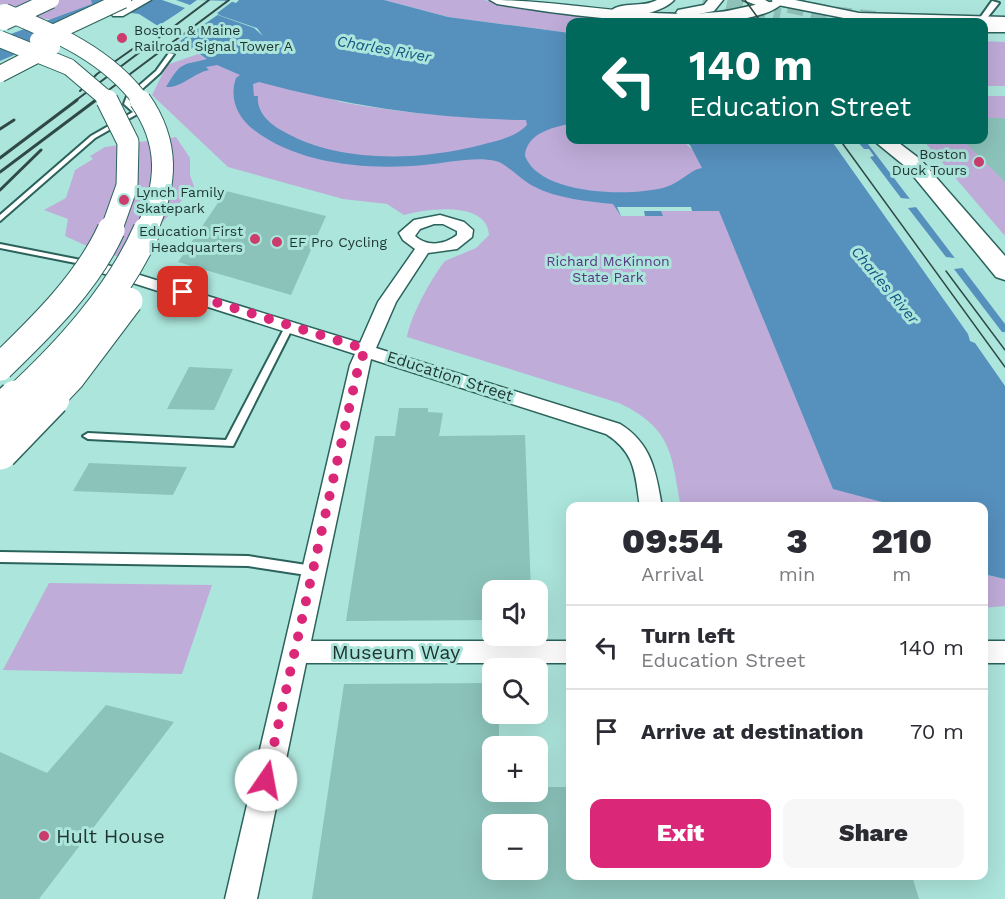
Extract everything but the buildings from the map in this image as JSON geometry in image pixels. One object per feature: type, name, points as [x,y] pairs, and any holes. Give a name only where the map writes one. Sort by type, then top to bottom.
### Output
[{"type":"main road","points":[[3,12],[45,0]]},
{"type":"main road","points":[[3,12],[51,0]]},
{"type":"main road","points":[[0,55],[121,6],[144,0]]},
{"type":"main road","points":[[497,0],[622,18]]},
{"type":"main road","points":[[533,0],[618,11],[681,14],[709,8],[716,0]]},
{"type":"main road","points":[[618,11],[651,9],[667,0]]},
{"type":"main road","points":[[750,0],[774,2],[844,15],[903,18]]},
{"type":"main road","points":[[581,12],[728,15],[774,2],[804,18]]},
{"type":"main road","points":[[774,2],[793,18]]},
{"type":"main road","points":[[0,66],[121,6]]},
{"type":"main road","points":[[0,74],[121,6]]},
{"type":"main road","points":[[0,452],[42,410],[95,350],[144,277],[162,236],[169,200],[169,170],[160,138],[142,102],[106,66],[61,37],[3,12]]},
{"type":"main road","points":[[988,26],[1005,22]]},
{"type":"main road","points":[[988,27],[1005,27]]},
{"type":"main road","points":[[988,29],[1005,34]]},
{"type":"main road","points":[[0,39],[52,58],[84,76],[109,99],[128,134],[131,156],[127,193],[108,239],[70,293],[0,365]]},
{"type":"main road","points":[[988,39],[1005,40]]},
{"type":"main road","points":[[0,55],[41,66],[73,82],[90,95],[128,134]]},
{"type":"main road","points":[[0,413],[76,336],[110,293],[132,260],[149,226],[162,184],[163,160],[160,138]]},
{"type":"main road","points":[[889,144],[913,163],[1005,272]]},
{"type":"main road","points":[[903,144],[913,163]]},
{"type":"street","points":[[985,18],[992,1],[1005,7]]},
{"type":"street","points":[[241,899],[357,373],[365,349],[396,287],[424,247]]},
{"type":"street","name":"Education Street","points":[[95,266],[603,425],[621,433],[635,445],[642,456],[650,502]]},
{"type":"street","name":"Museum Way","points":[[294,652],[566,652]]},
{"type":"street","points":[[988,652],[1005,652]]},
{"type":"lane","points":[[0,219],[93,137],[137,112],[127,104],[129,97],[158,72],[171,54]]},
{"type":"lane","points":[[0,246],[95,266]]},
{"type":"lane","points":[[0,365],[95,266]]},
{"type":"lane","points":[[88,436],[229,444],[290,326]]},
{"type":"lane","points":[[0,557],[248,561],[312,571]]},
{"type":"green space","points":[[0,0],[91,0],[92,4],[66,16],[46,19],[0,4]]},
{"type":"green space","points":[[384,0],[483,0],[608,18],[566,18],[566,32],[448,17]]},
{"type":"green space","points":[[988,41],[1005,42],[1005,86],[988,86]]},
{"type":"green space","name":"Richard McKinnon State Park","points":[[198,54],[341,102],[398,111],[455,116],[566,120],[566,144],[686,144],[694,151],[880,502],[680,502],[675,472],[666,445],[660,433],[637,413],[619,403],[407,337],[417,308],[440,268],[445,261],[476,248],[489,235],[486,224],[478,216],[454,210],[440,209],[404,215],[387,204],[343,199],[228,167],[152,95],[167,65]]},
{"type":"green space","points":[[988,96],[1005,96],[1005,236],[926,144],[988,144]]},
{"type":"green space","name":"Lynch Family Skatepark","points":[[176,137],[190,158],[190,175],[196,192],[181,201],[130,260],[98,251],[65,236],[68,219],[44,210],[66,198],[75,170],[93,159],[90,156],[105,147]]},
{"type":"green space","points":[[988,575],[1005,579],[1005,606],[988,608]]},
{"type":"green space","points":[[49,583],[212,585],[182,674],[3,670]]},
{"type":"water","name":"Charles River","points":[[91,0],[227,0],[236,3],[239,0],[384,0],[448,17],[566,32],[566,125],[535,137],[526,148],[525,156],[534,169],[549,179],[568,186],[611,192],[632,192],[666,187],[702,168],[688,144],[868,144],[1005,324],[1005,579],[988,575],[988,502],[882,502],[833,489],[719,211],[661,211],[663,216],[621,216],[613,204],[552,194],[529,183],[496,161],[470,160],[380,167],[313,158],[292,151],[272,142],[243,119],[236,107],[233,93],[236,78],[240,75],[217,65],[206,67],[209,70],[177,85],[166,87],[182,66],[207,59],[180,41],[219,14],[192,4],[158,26],[139,14],[117,11],[0,61],[0,38],[92,4]],"holes":[[[259,82],[325,98],[425,114],[526,120],[527,125],[506,138],[457,150],[405,156],[352,154],[326,149],[279,129],[261,111],[258,96],[254,96],[253,84]]]},
{"type":"pier","points":[[162,0],[176,0],[190,5],[197,0],[233,1],[216,14],[257,28],[263,36],[254,28],[215,14],[198,25],[213,15],[192,8],[177,19],[171,19],[185,8]]},
{"type":"pier","points":[[834,144],[860,144],[864,149],[869,149],[874,156],[870,157],[901,198],[910,199],[917,207],[908,208],[946,257],[955,258],[963,268],[954,269],[1002,332],[1005,332],[1005,386],[975,343],[970,341],[968,334]]},
{"type":"pier","points":[[617,207],[691,207],[692,211],[644,211],[645,216],[621,216]]},
{"type":"tunnel","points":[[703,0],[780,16]]},
{"type":"tunnel","points":[[765,0],[832,14],[867,18]]},
{"type":"tram line","points":[[745,0],[758,18]]},
{"type":"tram line","points":[[843,144],[1005,367]]},
{"type":"tram line","points":[[946,271],[1005,350]]},
{"type":"railway","points":[[75,101],[209,0]]},
{"type":"railway","points":[[94,101],[229,0]]},
{"type":"railway","points":[[80,91],[97,74],[134,48]]},
{"type":"railway","points":[[0,158],[77,100]]},
{"type":"railway","points":[[0,172],[96,100]]},
{"type":"railway","points":[[0,129],[14,120]]},
{"type":"railway","points":[[0,190],[41,150]]},
{"type":"place","name":"Boston & Maine Railroad Signal Tower A","points":[[122,38]]},
{"type":"place","name":"Boston Duck Tours","points":[[979,162]]},
{"type":"place","name":"Lynch Family Skatepark","points":[[124,200]]},
{"type":"place","name":"Education First Headquarters","points":[[255,239]]},
{"type":"place","name":"EF Pro Cycling","points":[[277,242]]},
{"type":"place","name":"Hult House","points":[[44,836]]},
{"type":"route","points":[[183,292],[365,349],[357,373],[266,780]]}]
